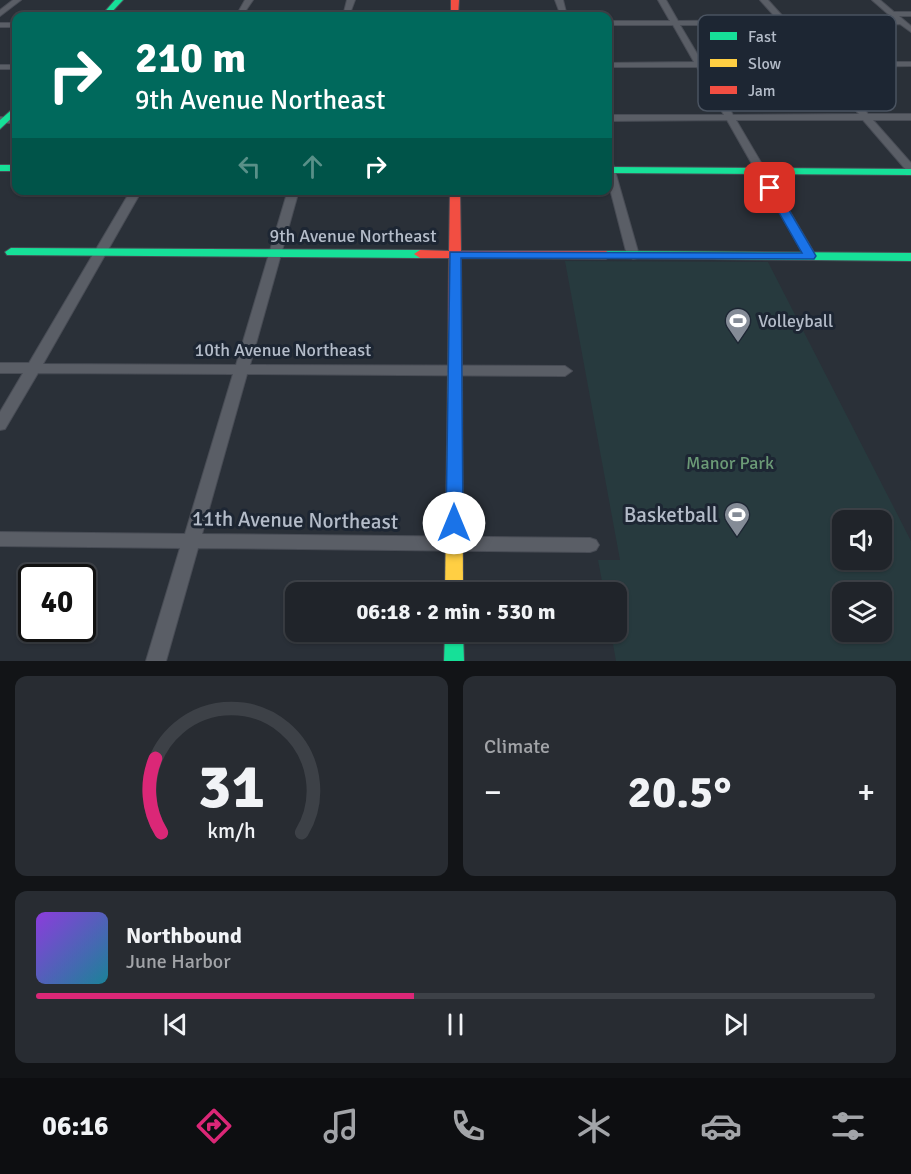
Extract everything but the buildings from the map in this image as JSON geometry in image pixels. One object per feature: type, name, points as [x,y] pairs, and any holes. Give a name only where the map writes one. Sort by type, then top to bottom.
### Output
[{"type":"street","points":[[0,14],[17,0]]},
{"type":"street","points":[[108,12],[119,0]]},
{"type":"street","points":[[662,0],[698,63]]},
{"type":"street","points":[[764,0],[777,15]]},
{"type":"street","points":[[876,0],[892,14],[911,14]]},
{"type":"street","points":[[896,17],[911,30]]},
{"type":"street","points":[[896,22],[902,22]]},
{"type":"street","points":[[612,23],[698,23]]},
{"type":"street","points":[[612,65],[698,65]]},
{"type":"street","points":[[726,111],[810,256]]},
{"type":"street","points":[[860,111],[911,170]]},
{"type":"street","points":[[612,118],[911,117]]},
{"type":"street","points":[[612,168],[760,171],[911,170]]},
{"type":"street","points":[[612,182],[633,255]]},
{"type":"street","points":[[0,425],[134,195]]},
{"type":"street","points":[[156,661],[292,195]]},
{"type":"street","points":[[454,582],[455,195]]},
{"type":"street","name":"9th Avenue Northeast","points":[[11,252],[911,257]]},
{"type":"street","name":"10th Avenue Northeast","points":[[0,368],[565,371]]},
{"type":"street","name":"11th Avenue Northeast","points":[[0,539],[590,545]]},
{"type":"street","points":[[454,642],[454,661]]},
{"type":"green space","name":"Manor Park","points":[[565,261],[768,262],[911,541],[911,661],[616,661],[613,642],[627,642],[627,582],[602,582],[598,560],[620,560]]},
{"type":"traffic: fast","points":[[108,12],[119,0]]},
{"type":"traffic: fast","points":[[0,126],[12,113]]},
{"type":"traffic: fast","points":[[0,168],[12,168]]},
{"type":"traffic: fast","points":[[612,170],[911,172]]},
{"type":"traffic: fast","points":[[11,252],[420,254]]},
{"type":"traffic: fast","points":[[606,255],[911,257]]},
{"type":"traffic: fast","points":[[454,642],[454,661]]},
{"type":"traffic: slow","points":[[454,582],[455,370]]},
{"type":"traffic: jam","points":[[455,0],[455,12]]},
{"type":"traffic: jam","points":[[455,195],[455,370]]},
{"type":"traffic: jam","points":[[420,254],[606,255]]},
{"type":"place","name":"Volleyball","points":[[738,344]]},
{"type":"place","name":"Basketball","points":[[737,538]]},
{"type":"route","points":[[454,523],[454,254],[810,256],[770,188]]}]
